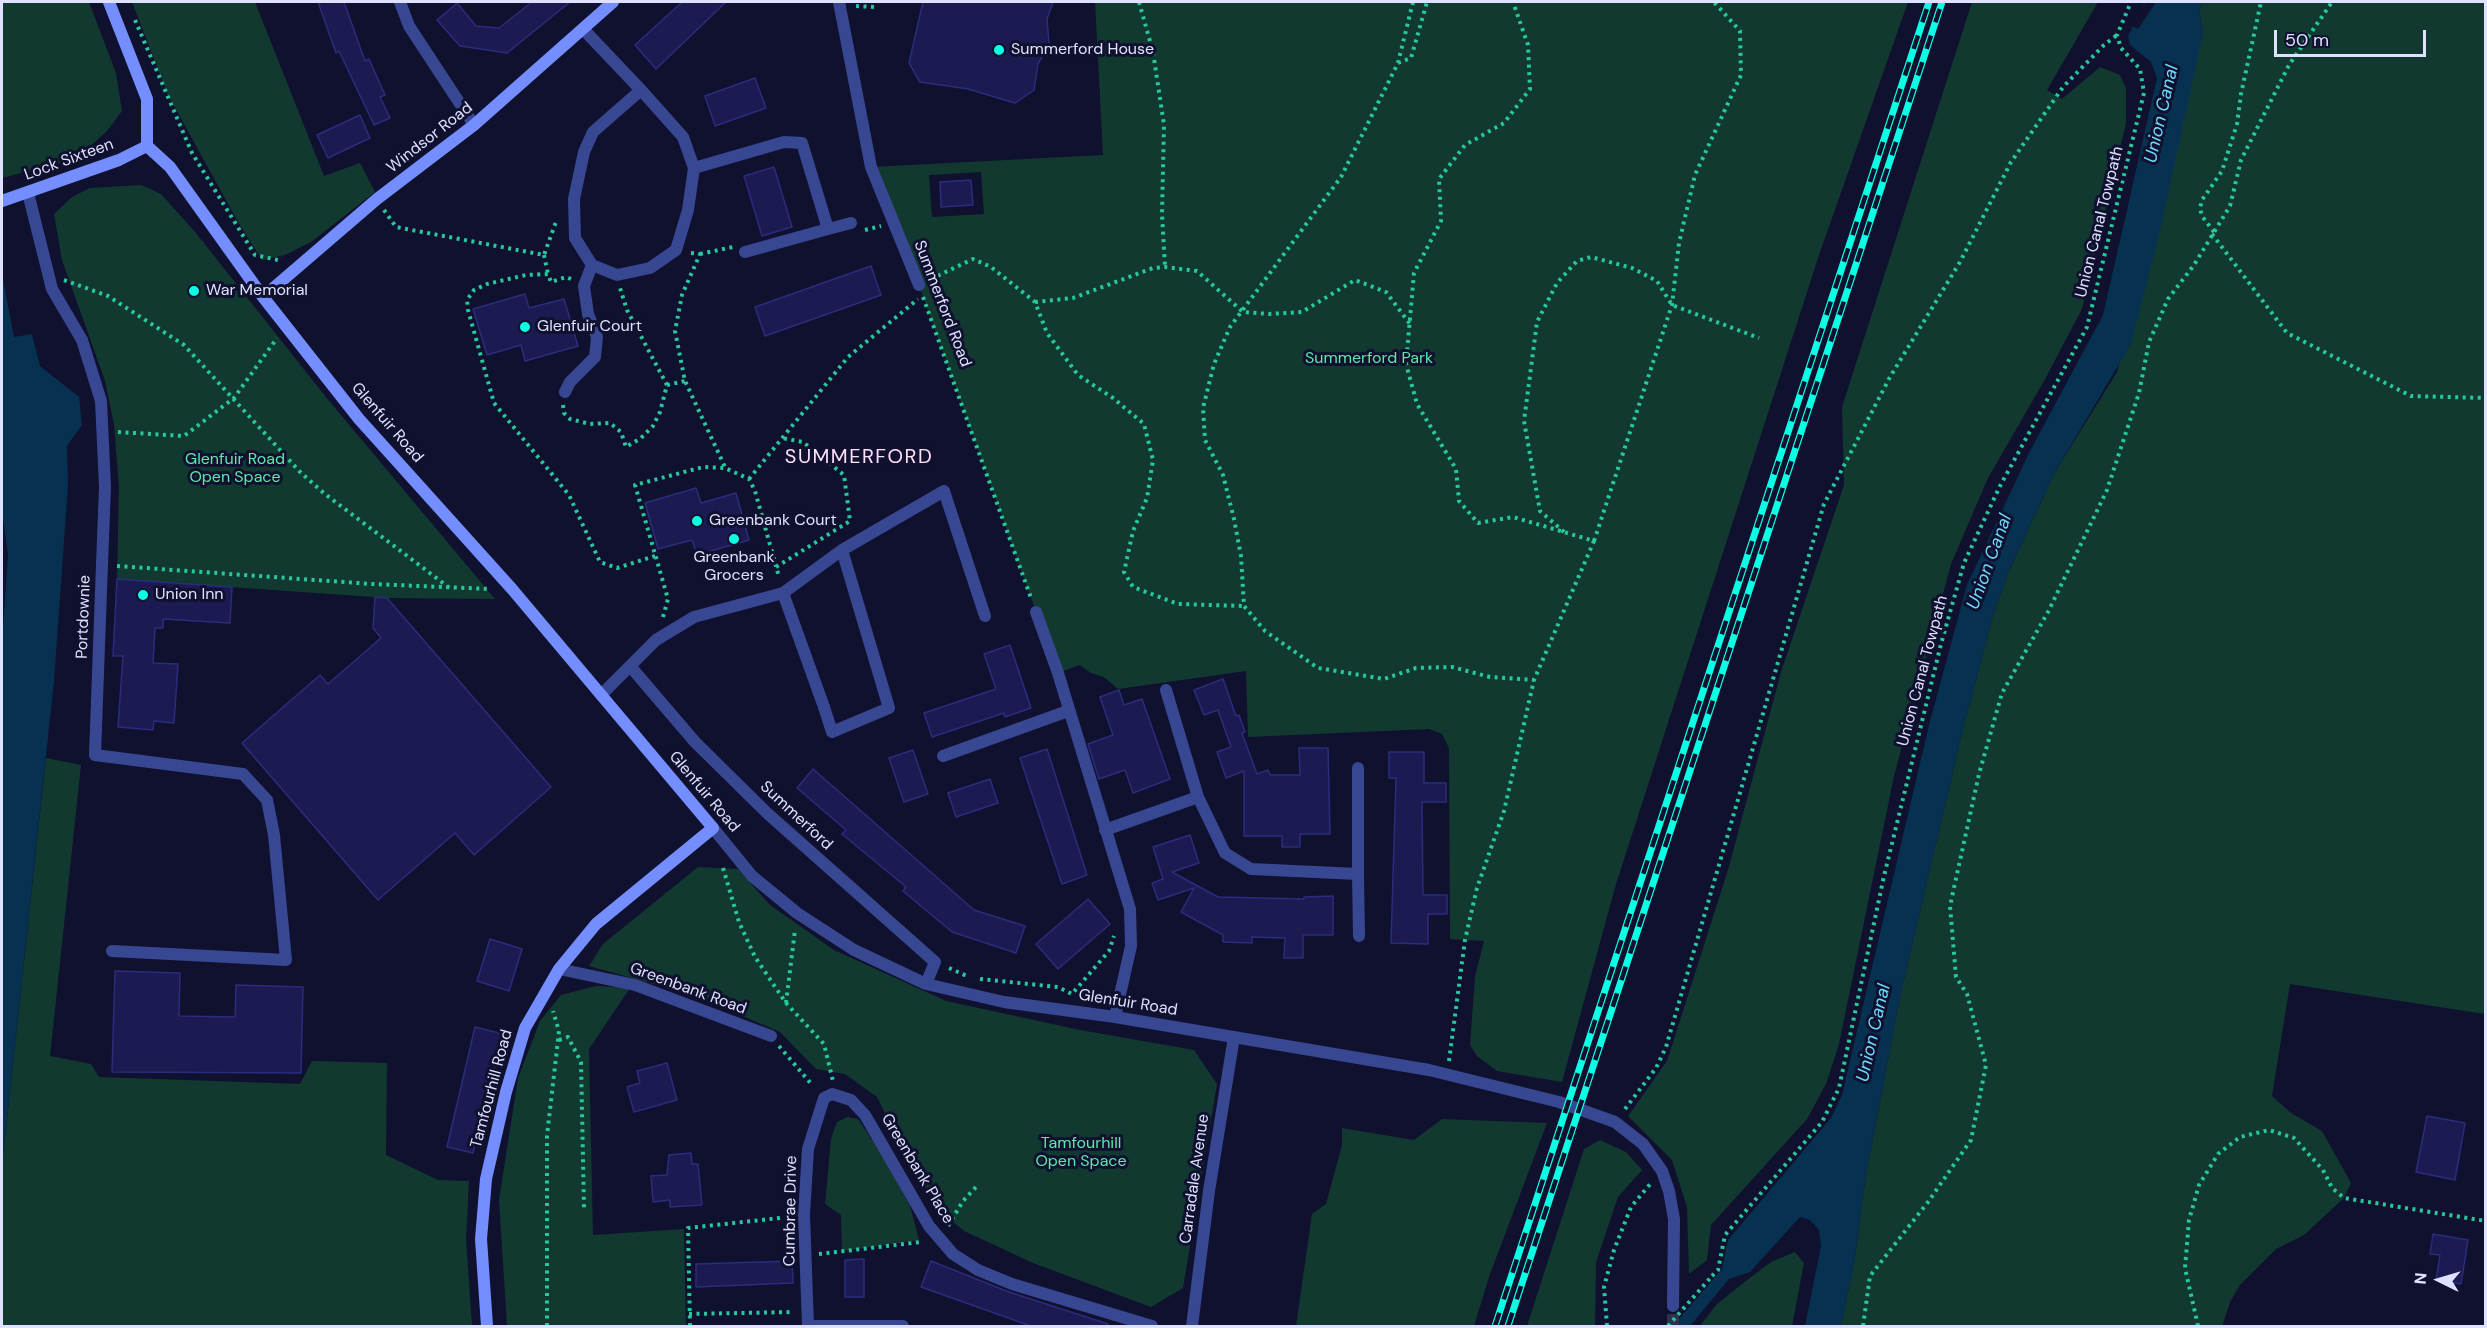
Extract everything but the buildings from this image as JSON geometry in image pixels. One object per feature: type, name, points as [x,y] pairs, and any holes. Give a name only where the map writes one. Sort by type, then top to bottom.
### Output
[{"type":"main road","points":[[109,2],[147,99],[147,146]]},
{"type":"main road","name":"Windsor Road","points":[[263,297],[377,199],[474,125],[613,2]]},
{"type":"main road","name":"Lock Sixteen","points":[[3,200],[119,160],[147,146]]},
{"type":"main road","name":"Glenfuir Road","points":[[147,146],[170,167],[263,297],[359,419],[512,589],[713,828]]},
{"type":"main road","name":"Tamfourhill Road","points":[[487,1326],[481,1239],[486,1179],[506,1092],[525,1028],[559,969],[596,924],[713,828]]},
{"type":"street","points":[[400,2],[409,26],[474,125]]},
{"type":"street","name":"Summerford Road","points":[[840,4],[871,167],[921,291]]},
{"type":"street","points":[[584,30],[641,90],[683,137],[694,168],[688,210],[676,250],[651,268],[617,276],[592,265],[575,238],[574,200],[584,152],[593,132],[641,90]]},
{"type":"street","points":[[694,168],[784,142],[802,143],[828,229]]},
{"type":"street","name":"Portdownie","points":[[28,193],[50,280],[82,340],[101,401],[105,487],[95,755],[243,774],[267,800],[283,916],[286,960],[112,951]]},
{"type":"street","points":[[745,252],[851,223]]},
{"type":"street","points":[[565,392],[570,382],[595,357],[597,338],[588,314],[584,286],[592,265]]},
{"type":"street","points":[[601,695],[656,640],[694,617],[783,593],[842,550],[944,491],[985,616]]},
{"type":"street","points":[[783,593],[832,732],[889,708],[842,550]]},
{"type":"street","points":[[1036,612],[1058,673],[1130,909],[1131,946],[1115,1017]]},
{"type":"street","name":"Summerford","points":[[630,666],[695,742],[767,813],[935,962]]},
{"type":"street","points":[[1166,690],[1198,797],[1225,853],[1251,869],[1358,874]]},
{"type":"street","points":[[943,756],[1068,711]]},
{"type":"street","points":[[1358,768],[1359,936]]},
{"type":"street","points":[[1105,830],[1198,797]]},
{"type":"street","name":"Glenfuir Road","points":[[713,828],[752,876],[797,913],[854,950],[926,984],[1004,1002],[1115,1017],[1446,1073],[1559,1102],[1615,1122]]},
{"type":"street","points":[[926,984],[935,962]]},
{"type":"street","name":"Greenbank Road","points":[[559,969],[635,985],[771,1036]]},
{"type":"street","name":"Carradale Avenue","points":[[1192,1326],[1209,1191],[1234,1037]]},
{"type":"street","name":"Cumbrae Drive","points":[[808,1326],[804,1215],[808,1149],[828,1096]]},
{"type":"street","name":"Greenbank Place","points":[[828,1096],[851,1100],[866,1115],[929,1226],[953,1254],[978,1270],[1012,1284],[1152,1326]]},
{"type":"street","points":[[1615,1122],[1643,1144],[1662,1171],[1669,1191],[1674,1219],[1673,1306]]},
{"type":"street","points":[[808,1326],[903,1326]]},
{"type":"path","points":[[840,4],[874,7],[875,2]]},
{"type":"path","points":[[1138,2],[1153,52],[1164,125],[1162,214],[1165,267]]},
{"type":"path","points":[[1413,2],[1398,63],[1341,177],[1230,327],[1214,364],[1203,408],[1205,440],[1223,475],[1234,519],[1244,606],[1265,631],[1318,668],[1384,679],[1416,668],[1452,667],[1490,677],[1534,680]]},
{"type":"path","points":[[1398,63],[1411,58],[1428,2]]},
{"type":"path","points":[[1513,2],[1528,45],[1530,89],[1504,123],[1465,145],[1439,179],[1441,221],[1414,273],[1406,364],[1417,404],[1456,468],[1459,501],[1478,523],[1513,517],[1594,542]]},
{"type":"path","points":[[1446,1073],[1470,919],[1477,888],[1504,811],[1534,680],[1594,542],[1672,305],[1679,243],[1695,175],[1741,75],[1740,31],[1714,2]]},
{"type":"path","points":[[1615,1122],[1656,1068],[1666,1047],[1824,504],[1890,377],[1960,262],[2011,162],[2063,87],[2104,45],[2117,35],[2131,2]]},
{"type":"path","points":[[2261,2],[2241,94],[2238,124],[2222,171],[2202,200],[2200,208],[2213,233],[2287,333],[2410,396],[2486,398]]},
{"type":"path","points":[[1863,1326],[1870,1276],[1928,1202],[1971,1140],[1986,1065],[1967,994],[1956,977],[1950,906],[1979,774],[2002,693],[2048,612],[2107,490],[2139,393],[2148,342],[2168,299],[2194,265],[2230,206],[2241,160],[2289,66],[2332,2]]},
{"type":"path","points":[[132,12],[192,153],[255,255],[278,260],[287,256]]},
{"type":"path","name":"Union Canal Towpath","points":[[1668,1326],[1718,1270],[1725,1235],[1822,1122],[1839,1088],[1884,876],[1941,644],[1964,563],[2000,486],[2087,327],[2144,93],[2140,69],[2121,48],[2117,35]]},
{"type":"path","points":[[377,199],[396,227],[544,255]]},
{"type":"path","points":[[560,213],[544,255],[548,274],[551,282],[566,277],[584,286]]},
{"type":"path","points":[[851,223],[853,232],[893,223]]},
{"type":"path","points":[[676,250],[700,254],[743,244],[745,252]]},
{"type":"path","points":[[700,254],[682,295],[675,331],[685,381],[725,468]]},
{"type":"path","points":[[1567,534],[1540,511],[1524,421],[1537,322],[1557,283],[1576,261],[1591,257],[1632,268],[1657,281],[1672,305],[1759,338]]},
{"type":"path","points":[[748,479],[848,357],[921,291],[955,266],[973,259],[991,267],[1035,302],[1047,333],[1078,375],[1113,398],[1144,424],[1153,460],[1147,498],[1133,531],[1124,572],[1134,586],[1178,604],[1244,606]]},
{"type":"path","points":[[1035,302],[1073,298],[1153,268],[1165,267],[1197,271],[1243,312],[1302,312],[1355,280],[1386,292],[1410,324]]},
{"type":"path","points":[[548,274],[526,275],[487,284],[474,290],[467,300],[494,403],[569,495],[600,562],[617,568],[655,556]]},
{"type":"path","points":[[565,392],[564,413],[570,419],[590,424],[610,423],[621,432],[626,447],[641,438],[653,426],[665,400],[667,386],[627,310],[617,276]]},
{"type":"path","points":[[50,280],[63,279],[108,296],[184,345],[234,398],[279,451],[325,494],[451,588]]},
{"type":"path","name":"Summerford Road","points":[[921,291],[1036,612]]},
{"type":"path","points":[[102,431],[184,436],[234,398],[285,325]]},
{"type":"path","points":[[667,386],[685,381]]},
{"type":"path","points":[[776,567],[850,521],[844,475],[803,442],[782,438]]},
{"type":"path","points":[[656,640],[668,599],[635,485],[703,467],[725,468],[748,479],[755,491],[783,593]]},
{"type":"path","points":[[102,564],[451,588],[512,589]]},
{"type":"path","points":[[721,858],[740,922],[751,948],[786,1004],[824,1044],[834,1077],[828,1096],[771,1036]]},
{"type":"path","points":[[786,1004],[797,913]]},
{"type":"path","points":[[935,962],[973,978],[1058,987],[1072,994],[1109,951],[1115,933]]},
{"type":"path","points":[[546,989],[560,1031],[547,1136],[547,1326]]},
{"type":"path","points":[[559,1040],[568,1036],[581,1062],[585,1208]]},
{"type":"path","points":[[2198,1326],[2185,1268],[2188,1220],[2199,1185],[2218,1154],[2240,1137],[2269,1130],[2294,1138],[2323,1170],[2332,1188],[2344,1197],[2486,1221]]},
{"type":"path","points":[[1607,1326],[1604,1287],[1614,1250],[1631,1207],[1662,1171]]},
{"type":"path","points":[[806,1254],[846,1253],[940,1239],[963,1202],[977,1186]]},
{"type":"path","points":[[690,1326],[688,1228],[804,1215]]},
{"type":"path","points":[[689,1314],[806,1312]]},
{"type":"green space","points":[[2,2],[89,2],[116,73],[122,111],[107,131],[86,150],[59,163],[2,178]]},
{"type":"green space","points":[[132,2],[255,2],[324,176],[360,163],[375,192],[311,242],[285,255],[262,260],[238,222],[168,95]]},
{"type":"green space","name":"Summerford Park","points":[[1095,2],[1908,2],[1819,255],[1616,884],[1562,1082],[1497,1071],[1477,1056],[1470,1045],[1475,977],[1484,941],[1450,939],[1449,748],[1442,734],[1429,729],[1248,737],[1246,671],[1118,689],[1104,677],[1091,673],[1080,665],[1058,673],[916,277],[871,167],[1103,155]],"holes":[[[981,172],[984,214],[932,217],[929,175]]]},
{"type":"green space","points":[[1972,2],[2098,2],[2047,90],[2062,99],[2100,67],[2120,75],[2126,88],[2126,123],[2082,309],[1988,478],[1951,564],[1894,776],[1839,1044],[1826,1084],[1807,1119],[1711,1225],[1707,1260],[1689,1274],[1687,1207],[1672,1160],[1628,1116],[1667,1061],[1728,870],[1781,672],[1844,485],[1842,407]]},
{"type":"green space","points":[[2203,2],[2485,2],[2485,1014],[2290,984],[2272,1096],[2291,1113],[2322,1131],[2351,1183],[2344,1198],[2304,1235],[2276,1249],[2240,1285],[2231,1300],[2222,1326],[1841,1326],[1855,1257],[1866,1174],[1901,992],[1962,733],[1993,615],[2008,573],[2055,472],[2117,372],[2203,33],[2199,11]]},
{"type":"green space","name":"Glenfuir Road Open Space","points":[[141,185],[161,194],[196,233],[325,396],[495,599],[387,598],[117,579],[119,487],[114,424],[105,381],[62,260],[54,214],[72,197],[90,188]]},
{"type":"green space","points":[[46,758],[81,765],[50,1056],[91,1064],[99,1077],[300,1084],[312,1061],[387,1063],[386,1155],[438,1180],[469,1181],[466,1240],[472,1326],[2,1326],[2,1165]]},
{"type":"green space","name":"Tamfourhill Open Space","points":[[698,867],[738,869],[770,905],[834,950],[946,1001],[1080,1030],[1194,1050],[1217,1084],[1183,1288],[1151,1307],[1033,1263],[964,1231],[937,1208],[903,1151],[877,1097],[845,1074],[816,1069],[780,1032],[696,996],[589,966],[603,944]]},
{"type":"green space","points":[[596,986],[630,988],[589,1049],[593,1235],[684,1229],[686,1326],[507,1326],[499,1200],[518,1078],[540,1021],[561,995]]},
{"type":"green space","points":[[847,1117],[858,1119],[881,1153],[910,1206],[919,1240],[842,1251],[841,1215],[825,1204],[831,1139],[837,1122]]},
{"type":"green space","points":[[1442,1119],[1547,1123],[1490,1274],[1474,1326],[1296,1326],[1312,1214],[1326,1204],[1342,1145],[1342,1128],[1414,1140]]},
{"type":"green space","points":[[1600,1140],[1626,1152],[1642,1170],[1618,1197],[1596,1262],[1595,1326],[1527,1326],[1584,1149]]},
{"type":"green space","points":[[1795,1252],[1804,1263],[1792,1326],[1700,1326],[1716,1305],[1747,1280],[1771,1262]]},
{"type":"water","name":"Union Canal","points":[[2145,2],[2203,2],[2199,11],[2203,33],[2159,235],[2131,344],[2055,472],[2008,573],[1993,615],[1962,733],[1901,992],[1866,1174],[1855,1257],[1841,1326],[1805,1326],[1821,1246],[1819,1230],[1810,1220],[1800,1217],[1750,1272],[1729,1279],[1690,1326],[1673,1326],[1722,1269],[1728,1240],[1831,1118],[1842,1095],[1930,721],[1967,585],[2029,453],[2103,315],[2157,78],[2151,62],[2130,45],[2128,36]]},
{"type":"water","points":[[2,274],[14,337],[32,334],[40,366],[79,397],[82,425],[67,446],[68,485],[54,681],[2,1165],[2,644],[8,555],[2,511]]},
{"type":"pier","points":[[2146,2],[2156,2],[2138,29],[2131,25]]},
{"type":"tunnel","points":[[1673,1306],[1673,1326]]},
{"type":"railway","points":[[1495,1326],[1929,2]]},
{"type":"railway","points":[[1508,1326],[1942,2]]},
{"type":"place","name":"Summerford House","points":[[999,50]]},
{"type":"place","name":"War Memorial","points":[[194,291]]},
{"type":"place","name":"Glenfuir Court","points":[[525,327]]},
{"type":"place","name":"Greenbank Court","points":[[697,521]]},
{"type":"place","name":"Greenbank Grocers","points":[[734,539]]},
{"type":"place","name":"Union Inn","points":[[143,595]]},
{"type":"district","name":"SUMMERFORD","points":[[859,458]]}]
